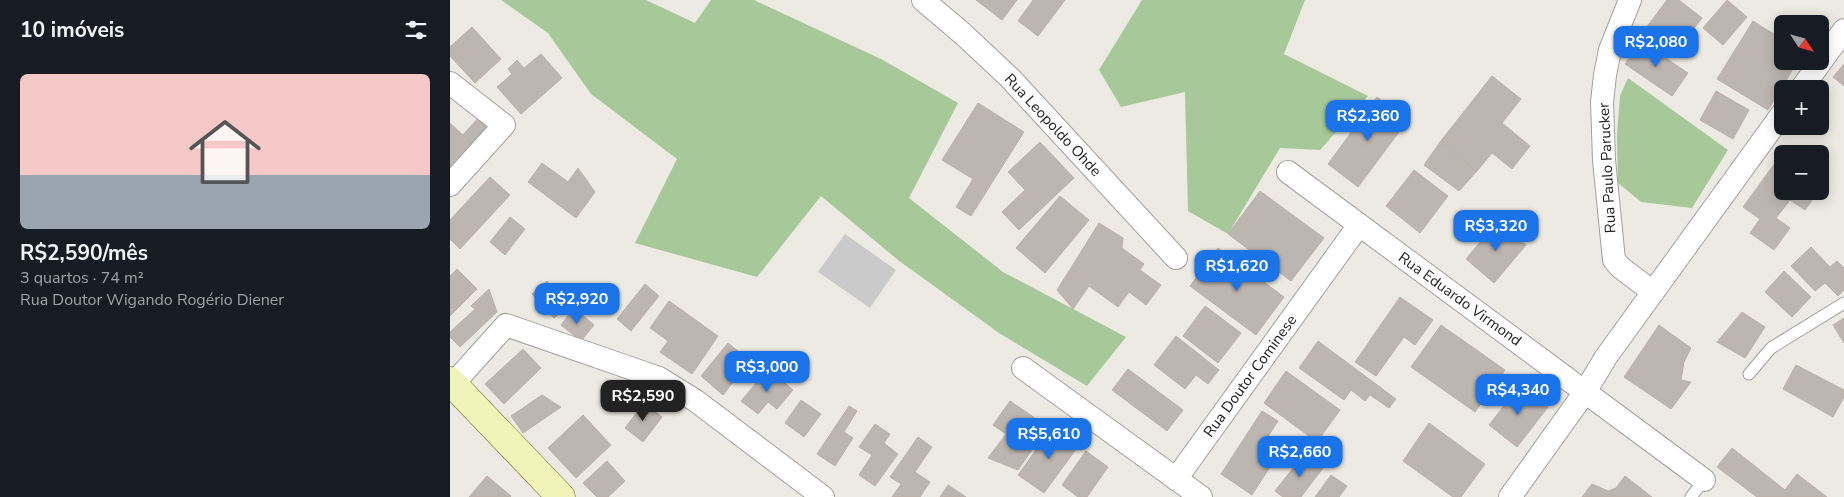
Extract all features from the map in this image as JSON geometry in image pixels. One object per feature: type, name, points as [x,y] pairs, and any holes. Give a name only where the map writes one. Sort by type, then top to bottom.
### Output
[{"type":"main road","points":[[452,382],[560,497]]},
{"type":"street","name":"Rua Leopoldo Ohde","points":[[923,0],[1010,78],[1176,258]]},
{"type":"street","name":"Rua Paulo Parucker","points":[[1630,0],[1610,50],[1605,75],[1602,124],[1604,160],[1614,260],[1652,292]]},
{"type":"street","points":[[1808,80],[1844,30]]},
{"type":"street","points":[[450,83],[504,125],[450,185]]},
{"type":"street","points":[[1510,497],[1585,392],[1606,356],[1774,125]]},
{"type":"street","name":"Rua Eduardo Virmond","points":[[1288,172],[1585,392],[1698,488]]},
{"type":"street","name":"Rua Doutor Cominese","points":[[1176,479],[1359,224]]},
{"type":"street","points":[[452,382],[506,324],[659,378],[696,401],[823,497]]},
{"type":"street","points":[[1024,368],[1201,497]]},
{"type":"lane","points":[[1749,374],[1771,348],[1844,302]]},
{"type":"shaded area","points":[[845,234],[896,270],[870,308],[818,272]]},
{"type":"green space","points":[[501,0],[646,0],[695,23],[711,0],[754,0],[881,59],[958,103],[909,198],[1003,272],[1126,337],[1087,386],[999,333],[898,260],[821,196],[757,277],[635,243],[677,159],[591,94],[548,33]]},
{"type":"green space","points":[[1142,0],[1305,0],[1284,54],[1368,96],[1320,150],[1280,148],[1228,234],[1188,211],[1185,92],[1121,107],[1099,70]]},
{"type":"green space","points":[[1628,78],[1728,150],[1692,208],[1641,202],[1618,183],[1617,135],[1620,96]]},
{"type":"building","points":[[976,0],[1017,0],[1002,20]]},
{"type":"building","points":[[1033,0],[1065,0],[1038,36],[1018,21]]},
{"type":"building","points":[[1667,0],[1679,0],[1702,18],[1677,51],[1646,28]]},
{"type":"building","points":[[1727,0],[1747,17],[1723,45],[1703,28]]},
{"type":"building","points":[[1753,21],[1774,34],[1774,70],[1792,70],[1786,80],[1774,80],[1774,100],[1768,110],[1717,79]]},
{"type":"building","points":[[472,27],[501,59],[475,83],[450,56],[450,47]]},
{"type":"building","points":[[1641,41],[1688,73],[1672,96],[1625,64]]},
{"type":"building","points":[[541,54],[562,78],[521,114],[497,87],[512,74],[508,69],[517,60],[524,68]]},
{"type":"building","points":[[1844,64],[1844,86],[1833,77]]},
{"type":"building","points":[[1492,76],[1521,99],[1502,123],[1530,146],[1512,169],[1492,153],[1477,171],[1440,142]]},
{"type":"building","points":[[1716,91],[1749,110],[1733,139],[1700,120]]},
{"type":"building","points":[[1377,97],[1408,120],[1358,187],[1328,164]]},
{"type":"building","points":[[978,103],[1024,132],[971,216],[956,207],[973,179],[942,160]]},
{"type":"building","points":[[479,117],[489,127],[450,171],[450,123],[463,135]]},
{"type":"building","points":[[1040,142],[1074,178],[1019,230],[1002,212],[1025,190],[1008,172]]},
{"type":"building","points":[[1440,142],[1477,171],[1459,191],[1424,165]]},
{"type":"building","points":[[542,163],[568,182],[578,168],[595,192],[576,218],[528,182]]},
{"type":"building","points":[[1774,164],[1774,200],[1790,200],[1776,218],[1790,228],[1774,250],[1750,233],[1760,219],[1743,207]]},
{"type":"building","points":[[1414,170],[1448,196],[1420,233],[1386,206]]},
{"type":"building","points":[[490,177],[510,195],[460,249],[450,239],[450,220]]},
{"type":"building","points":[[1260,191],[1324,238],[1291,281],[1228,234]]},
{"type":"building","points":[[1060,196],[1089,220],[1045,273],[1016,248]]},
{"type":"building","points":[[1790,200],[1812,200],[1805,210]]},
{"type":"building","points":[[510,217],[525,229],[505,255],[490,242]]},
{"type":"building","points":[[1497,222],[1526,245],[1494,283],[1466,259]]},
{"type":"building","points":[[1099,223],[1123,238],[1122,248],[1144,264],[1140,270],[1161,285],[1146,305],[1129,292],[1118,307],[1089,286],[1073,309],[1057,290]]},
{"type":"building","points":[[1811,247],[1830,267],[1837,261],[1844,268],[1844,290],[1838,296],[1825,283],[1815,291],[1791,266]]},
{"type":"building","points":[[1218,248],[1284,297],[1256,335],[1190,286]]},
{"type":"building","points":[[457,269],[477,289],[450,316],[450,276]]},
{"type":"building","points":[[1784,271],[1811,297],[1792,317],[1765,292]]},
{"type":"building","points":[[547,281],[569,306],[554,318],[532,294]]},
{"type":"building","points":[[645,284],[659,296],[631,331],[617,319]]},
{"type":"building","points":[[489,289],[497,312],[460,347],[450,337],[450,332],[475,309],[471,306]]},
{"type":"building","points":[[1400,297],[1433,320],[1415,345],[1404,337],[1376,376],[1355,362]]},
{"type":"building","points":[[669,301],[718,336],[692,374],[660,352],[668,341],[650,328]]},
{"type":"building","points":[[1205,306],[1241,333],[1218,363],[1183,336]]},
{"type":"building","points":[[574,308],[594,325],[581,341],[561,325]]},
{"type":"building","points":[[1742,312],[1765,327],[1745,358],[1717,342]]},
{"type":"building","points":[[1844,318],[1844,343],[1833,325]]},
{"type":"building","points":[[1441,325],[1505,370],[1475,412],[1411,367]]},
{"type":"building","points":[[1659,325],[1691,348],[1684,362],[1681,380],[1691,382],[1671,409],[1624,377]]},
{"type":"building","points":[[1176,336],[1219,370],[1208,384],[1196,375],[1185,389],[1154,365]]},
{"type":"building","points":[[1318,341],[1396,399],[1389,408],[1370,395],[1365,401],[1351,390],[1344,400],[1299,368]]},
{"type":"building","points":[[728,343],[750,361],[723,395],[701,376]]},
{"type":"building","points":[[523,349],[541,368],[504,404],[485,384]]},
{"type":"building","points":[[1796,365],[1844,390],[1844,397],[1833,417],[1783,389]]},
{"type":"building","points":[[768,369],[793,390],[777,409],[768,402],[758,414],[741,401]]},
{"type":"building","points":[[1128,369],[1183,410],[1167,431],[1112,390]]},
{"type":"building","points":[[1286,371],[1340,410],[1317,442],[1264,403]]},
{"type":"building","points":[[1520,385],[1548,407],[1517,447],[1489,425]]},
{"type":"building","points":[[542,395],[561,407],[523,433],[511,416]]},
{"type":"building","points":[[801,400],[821,414],[804,437],[785,423]]},
{"type":"building","points":[[1010,401],[1048,427],[1018,470],[988,458],[1006,434],[993,425]]},
{"type":"building","points":[[644,403],[662,417],[643,442],[625,428]]},
{"type":"building","points":[[849,406],[857,411],[844,432],[853,438],[835,466],[817,454]]},
{"type":"building","points":[[1262,411],[1278,421],[1267,438],[1282,448],[1252,495],[1221,474]]},
{"type":"building","points":[[583,415],[611,445],[576,478],[548,448]]},
{"type":"building","points":[[1429,423],[1485,464],[1461,497],[1453,497],[1403,461]]},
{"type":"building","points":[[875,424],[890,434],[884,443],[898,454],[875,486],[859,475],[872,455],[859,447]]},
{"type":"building","points":[[1053,426],[1079,445],[1044,493],[1018,475]]},
{"type":"building","points":[[918,437],[932,447],[915,472],[930,482],[920,497],[892,497],[901,484],[890,477]]},
{"type":"building","points":[[1732,448],[1785,490],[1797,474],[1827,497],[1757,497],[1717,467]]},
{"type":"building","points":[[1086,451],[1108,467],[1087,497],[1078,497],[1062,485]]},
{"type":"building","points":[[1304,454],[1323,468],[1301,497],[1283,497],[1275,491]]},
{"type":"building","points":[[607,461],[625,481],[608,497],[597,497],[583,483]]},
{"type":"building","points":[[1331,475],[1347,486],[1339,497],[1315,497]]},
{"type":"building","points":[[487,476],[511,496],[469,497]]},
{"type":"building","points":[[1625,476],[1652,497],[1582,497],[1592,484],[1608,491],[1616,488]]},
{"type":"building","points":[[948,485],[966,497],[940,497]]}]
